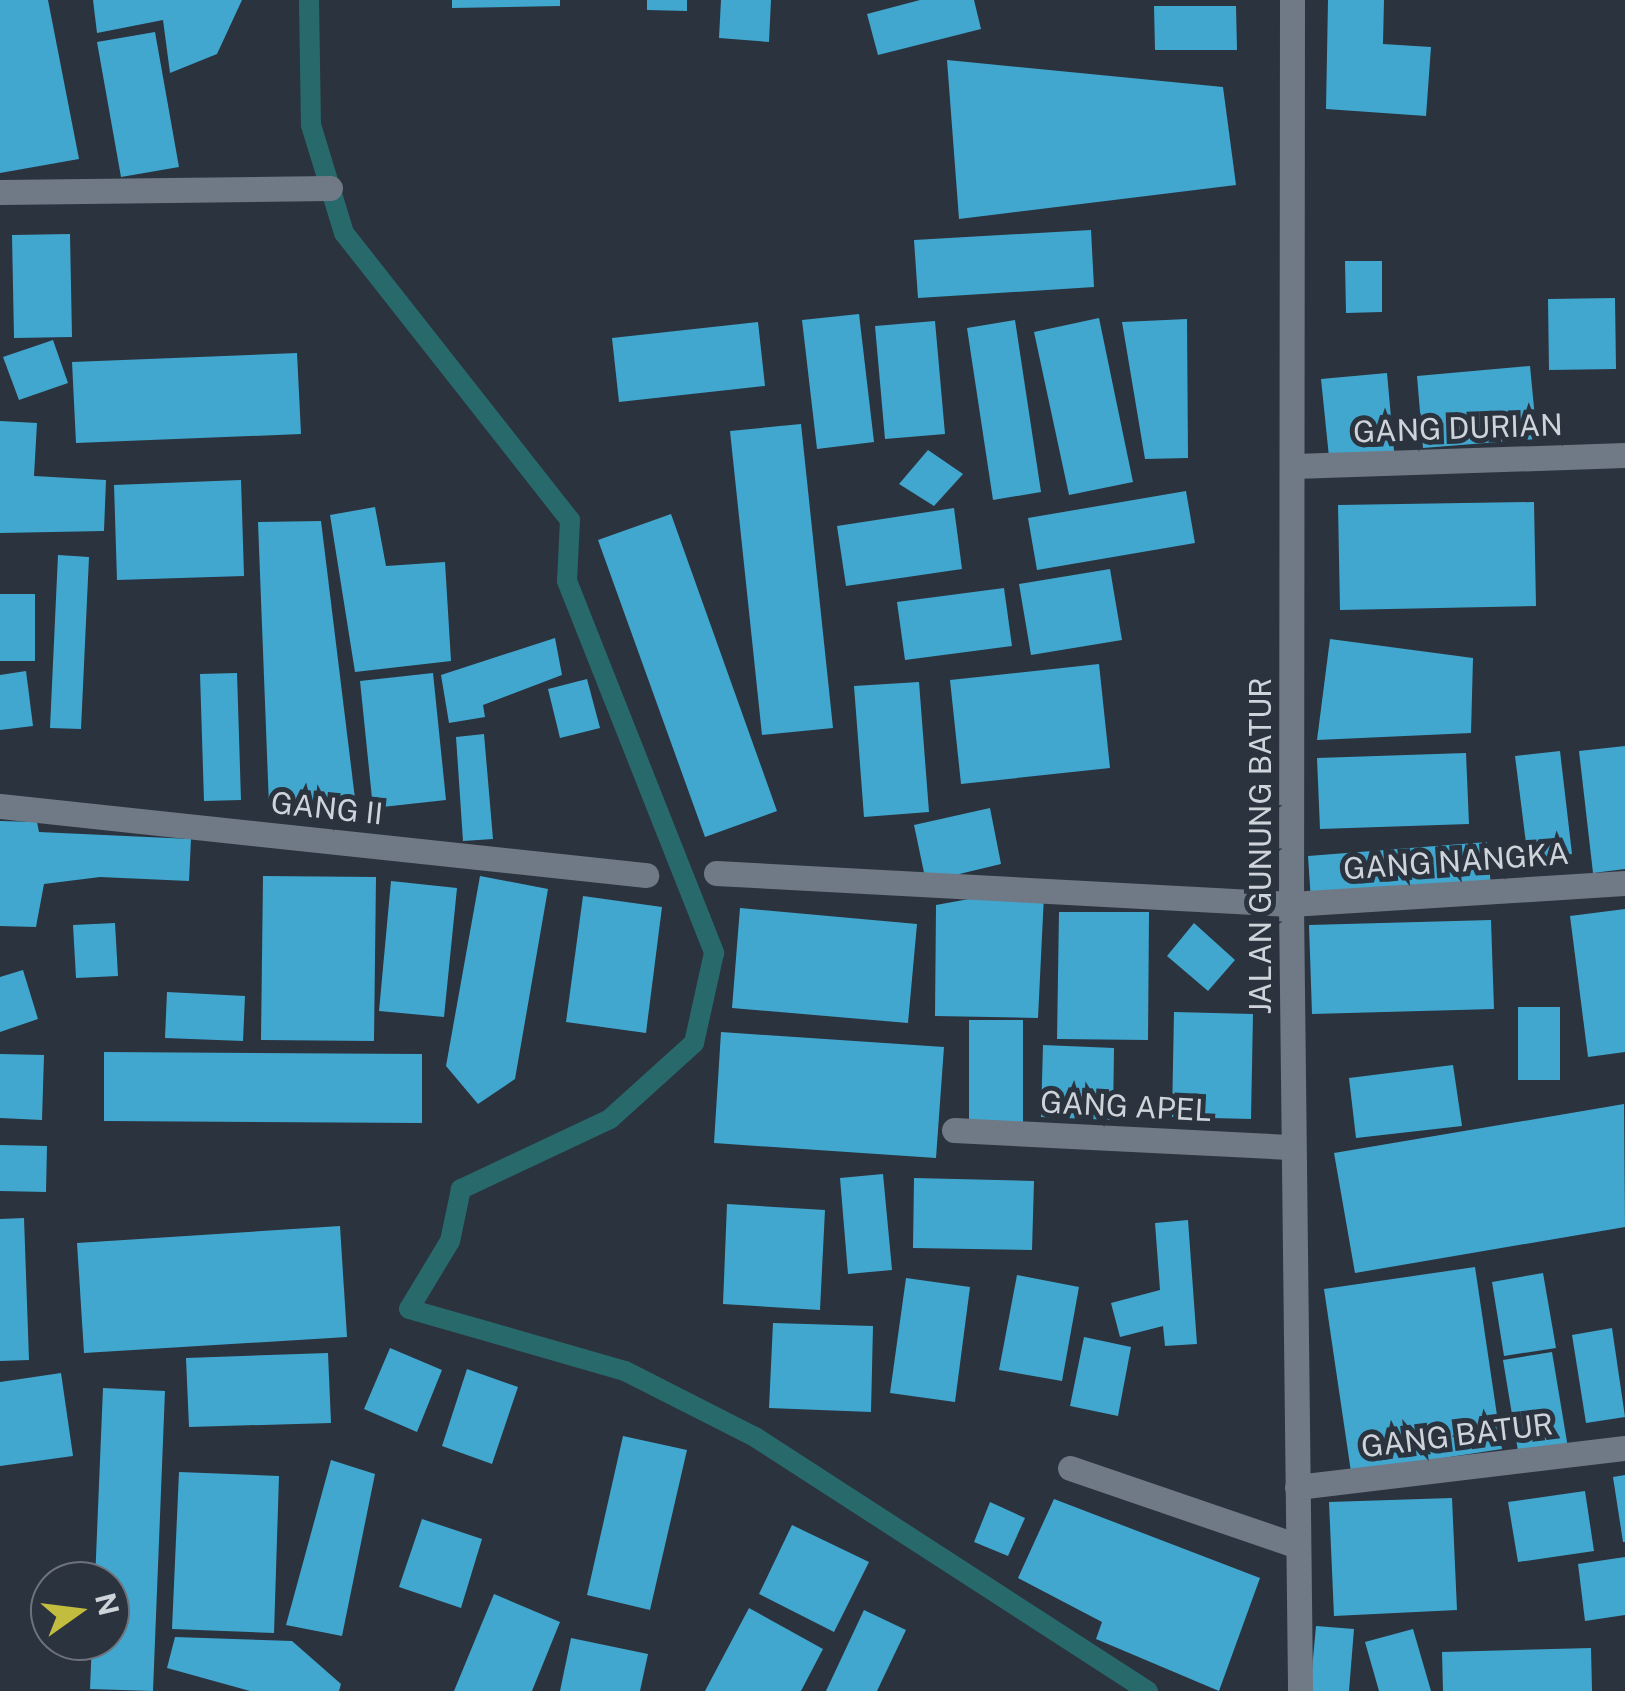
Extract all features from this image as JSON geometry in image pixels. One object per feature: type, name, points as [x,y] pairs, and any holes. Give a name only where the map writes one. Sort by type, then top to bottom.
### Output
[{"type":"street","name":"JALAN GUNUNG BATUR","points":[[1292,0],[1291,904],[1300,1691]]},
{"type":"street","points":[[0,192],[330,188]]},
{"type":"street","name":"GANG DURIAN","points":[[1294,466],[1625,455]]},
{"type":"street","name":"GANG II","points":[[0,806],[646,874]]},
{"type":"street","name":"GANG NANGKA","points":[[716,873],[1291,904],[1625,883]]},
{"type":"street","name":"GANG APEL","points":[[954,1130],[1294,1147]]},
{"type":"street","name":"GANG BATUR","points":[[1297,1487],[1625,1448]]},
{"type":"street","points":[[1070,1468],[1298,1546]]},
{"type":"building","points":[[0,0],[48,0],[79,159],[0,173]]},
{"type":"building","points":[[93,0],[242,0],[217,54],[170,73],[163,20],[97,33]]},
{"type":"building","points":[[452,0],[560,0],[560,6],[452,8]]},
{"type":"building","points":[[647,0],[687,0],[687,11],[647,10]]},
{"type":"building","points":[[721,0],[771,0],[769,42],[719,38]]},
{"type":"building","points":[[920,0],[974,0],[981,29],[878,55],[867,14]]},
{"type":"building","points":[[1328,0],[1384,0],[1383,44],[1431,47],[1426,116],[1326,109]]},
{"type":"building","points":[[1154,6],[1236,6],[1237,50],[1155,50]]},
{"type":"building","points":[[155,32],[179,167],[121,177],[97,42]]},
{"type":"building","points":[[947,60],[1223,87],[1236,185],[959,219]]},
{"type":"building","points":[[1091,230],[1094,287],[918,298],[914,240]]},
{"type":"building","points":[[70,234],[72,337],[14,338],[12,235]]},
{"type":"building","points":[[1345,261],[1382,261],[1382,312],[1346,313]]},
{"type":"building","points":[[1615,298],[1616,369],[1549,370],[1548,299]]},
{"type":"building","points":[[859,314],[874,442],[817,449],[802,320]]},
{"type":"building","points":[[1099,318],[1133,482],[1069,495],[1034,332]]},
{"type":"building","points":[[1187,319],[1188,458],[1145,459],[1122,322]]},
{"type":"building","points":[[1015,320],[1041,492],[993,500],[967,328]]},
{"type":"building","points":[[935,321],[945,434],[885,439],[875,326]]},
{"type":"building","points":[[758,322],[765,386],[619,402],[612,338]]},
{"type":"building","points":[[53,340],[68,383],[19,400],[3,357]]},
{"type":"building","points":[[297,353],[301,434],[76,443],[72,362]]},
{"type":"building","points":[[1530,366],[1537,439],[1423,448],[1417,376]]},
{"type":"building","points":[[1387,373],[1394,451],[1329,457],[1321,379]]},
{"type":"building","points":[[0,421],[37,423],[34,476],[106,480],[104,531],[0,533]]},
{"type":"building","points":[[801,424],[833,728],[762,735],[730,431]]},
{"type":"building","points":[[928,450],[963,474],[934,506],[899,484]]},
{"type":"building","points":[[241,480],[244,576],[117,580],[114,485]]},
{"type":"building","points":[[1186,491],[1195,543],[1037,570],[1028,518]]},
{"type":"building","points":[[1534,502],[1536,606],[1340,610],[1338,505]]},
{"type":"building","points":[[375,507],[386,566],[445,562],[451,661],[355,672],[330,515]]},
{"type":"building","points":[[954,508],[962,569],[846,586],[837,526]]},
{"type":"building","points":[[671,514],[777,811],[705,837],[598,540]]},
{"type":"building","points":[[321,521],[357,815],[269,806],[258,522]]},
{"type":"building","points":[[58,555],[89,557],[81,729],[50,728]]},
{"type":"building","points":[[1110,569],[1122,640],[1031,655],[1019,584]]},
{"type":"building","points":[[1004,588],[1012,646],[905,660],[897,602]]},
{"type":"building","points":[[0,594],[35,594],[35,661],[0,661]]},
{"type":"building","points":[[555,638],[562,675],[483,705],[485,717],[449,723],[441,675]]},
{"type":"building","points":[[1330,639],[1473,658],[1471,733],[1317,740]]},
{"type":"building","points":[[1099,664],[1110,768],[961,784],[950,680]]},
{"type":"building","points":[[26,671],[33,726],[0,730],[0,675]]},
{"type":"building","points":[[237,673],[241,800],[204,801],[200,674]]},
{"type":"building","points":[[433,673],[446,800],[373,808],[360,681]]},
{"type":"building","points":[[587,679],[600,728],[560,738],[548,689]]},
{"type":"building","points":[[919,682],[929,812],[864,817],[854,686]]},
{"type":"building","points":[[484,734],[493,839],[463,841],[456,737]]},
{"type":"building","points":[[1625,746],[1625,869],[1593,873],[1579,751]]},
{"type":"building","points":[[1560,751],[1572,854],[1528,859],[1515,756]]},
{"type":"building","points":[[1466,753],[1469,824],[1320,829],[1317,758]]},
{"type":"building","points":[[990,808],[1001,864],[926,882],[914,825]]},
{"type":"building","points":[[0,821],[37,822],[39,832],[191,839],[189,881],[100,877],[44,884],[36,927],[0,926]]},
{"type":"building","points":[[1487,842],[1491,887],[1311,901],[1308,856]]},
{"type":"building","points":[[263,876],[376,877],[374,1041],[261,1040]]},
{"type":"building","points":[[480,876],[548,889],[515,1079],[478,1104],[446,1066]]},
{"type":"building","points":[[391,881],[457,888],[444,1017],[379,1011]]},
{"type":"building","points":[[1002,893],[1044,895],[1038,1018],[935,1016],[936,905]]},
{"type":"building","points":[[583,896],[662,907],[646,1033],[566,1022]]},
{"type":"building","points":[[740,908],[917,924],[908,1023],[732,1008]]},
{"type":"building","points":[[1625,909],[1625,1052],[1588,1057],[1570,916]]},
{"type":"building","points":[[1059,912],[1149,912],[1148,1040],[1057,1039]]},
{"type":"building","points":[[1491,920],[1494,1009],[1312,1014],[1309,925]]},
{"type":"building","points":[[115,923],[118,976],[76,978],[73,925]]},
{"type":"building","points":[[1194,923],[1235,960],[1208,991],[1167,956]]},
{"type":"building","points":[[23,970],[38,1019],[0,1032],[0,977]]},
{"type":"building","points":[[167,992],[245,996],[243,1041],[165,1038]]},
{"type":"building","points":[[1518,1007],[1560,1007],[1560,1080],[1518,1080]]},
{"type":"building","points":[[1174,1012],[1253,1014],[1251,1119],[1172,1117]]},
{"type":"building","points":[[969,1020],[1023,1020],[1023,1125],[969,1126]]},
{"type":"building","points":[[721,1032],[944,1047],[936,1158],[714,1143]]},
{"type":"building","points":[[1043,1045],[1114,1048],[1113,1120],[1041,1117]]},
{"type":"building","points":[[104,1052],[422,1054],[422,1123],[104,1121]]},
{"type":"building","points":[[0,1054],[44,1055],[42,1120],[0,1118]]},
{"type":"building","points":[[1453,1065],[1462,1126],[1356,1138],[1349,1078]]},
{"type":"building","points":[[1624,1104],[1625,1227],[1355,1273],[1334,1153]]},
{"type":"building","points":[[0,1145],[47,1146],[46,1192],[0,1191]]},
{"type":"building","points":[[883,1174],[892,1270],[848,1274],[840,1178]]},
{"type":"building","points":[[914,1178],[1034,1181],[1032,1250],[913,1248]]},
{"type":"building","points":[[727,1204],[825,1210],[820,1310],[723,1304]]},
{"type":"building","points":[[24,1218],[29,1360],[0,1361],[0,1219]]},
{"type":"building","points":[[1188,1220],[1197,1344],[1165,1346],[1163,1326],[1120,1337],[1111,1303],[1160,1290],[1155,1223]]},
{"type":"building","points":[[340,1226],[347,1337],[84,1353],[77,1243]]},
{"type":"building","points":[[1475,1267],[1502,1449],[1351,1472],[1324,1289]]},
{"type":"building","points":[[1543,1273],[1556,1348],[1504,1356],[1492,1282]]},
{"type":"building","points":[[1017,1275],[1079,1287],[1062,1381],[999,1370]]},
{"type":"building","points":[[906,1278],[970,1287],[955,1402],[890,1393]]},
{"type":"building","points":[[773,1323],[873,1326],[871,1412],[769,1408]]},
{"type":"building","points":[[1612,1328],[1625,1417],[1586,1423],[1572,1335]]},
{"type":"building","points":[[1084,1337],[1131,1347],[1118,1416],[1070,1406]]},
{"type":"building","points":[[390,1348],[442,1370],[417,1432],[364,1409]]},
{"type":"building","points":[[1552,1352],[1568,1448],[1519,1457],[1503,1360]]},
{"type":"building","points":[[328,1353],[331,1423],[189,1427],[186,1358]]},
{"type":"building","points":[[467,1369],[518,1387],[492,1464],[442,1446]]},
{"type":"building","points":[[61,1373],[73,1456],[0,1466],[0,1382]]},
{"type":"building","points":[[103,1388],[165,1391],[153,1691],[90,1689],[91,1661],[130,1661],[130,1561],[96,1561]]},
{"type":"building","points":[[623,1436],[687,1450],[650,1610],[587,1595]]},
{"type":"building","points":[[331,1460],[375,1474],[342,1636],[286,1625]]},
{"type":"building","points":[[179,1472],[279,1476],[274,1633],[172,1629]]},
{"type":"building","points":[[1625,1475],[1625,1542],[1623,1542],[1613,1477]]},
{"type":"building","points":[[1585,1491],[1594,1551],[1518,1562],[1508,1502]]},
{"type":"building","points":[[1452,1498],[1457,1610],[1334,1616],[1329,1502]]},
{"type":"building","points":[[1054,1499],[1260,1578],[1219,1691],[1096,1639],[1102,1622],[1018,1578]]},
{"type":"building","points":[[990,1502],[1025,1518],[1008,1556],[974,1542]]},
{"type":"building","points":[[422,1519],[482,1539],[461,1608],[399,1587]]},
{"type":"building","points":[[792,1525],[869,1562],[834,1632],[759,1594]]},
{"type":"building","points":[[1625,1557],[1625,1615],[1585,1621],[1578,1564]]},
{"type":"building","points":[[494,1594],[560,1622],[532,1691],[454,1691]]},
{"type":"building","points":[[749,1608],[823,1649],[801,1691],[705,1691]]},
{"type":"building","points":[[864,1610],[906,1630],[877,1691],[826,1691]]},
{"type":"building","points":[[1316,1626],[1354,1629],[1349,1691],[1310,1691]]},
{"type":"building","points":[[1413,1629],[1431,1691],[1379,1691],[1365,1642]]},
{"type":"building","points":[[175,1637],[292,1641],[341,1684],[339,1691],[250,1691],[167,1668]]},
{"type":"building","points":[[571,1638],[648,1654],[640,1691],[560,1691]]},
{"type":"building","points":[[1591,1648],[1592,1691],[1443,1691],[1442,1652]]},
{"type":"waterway","points":[[309,0],[311,125],[344,233],[570,520],[567,581],[714,953],[694,1043],[610,1119],[461,1189],[450,1241],[409,1309],[625,1371],[755,1437],[1148,1691]]}]
